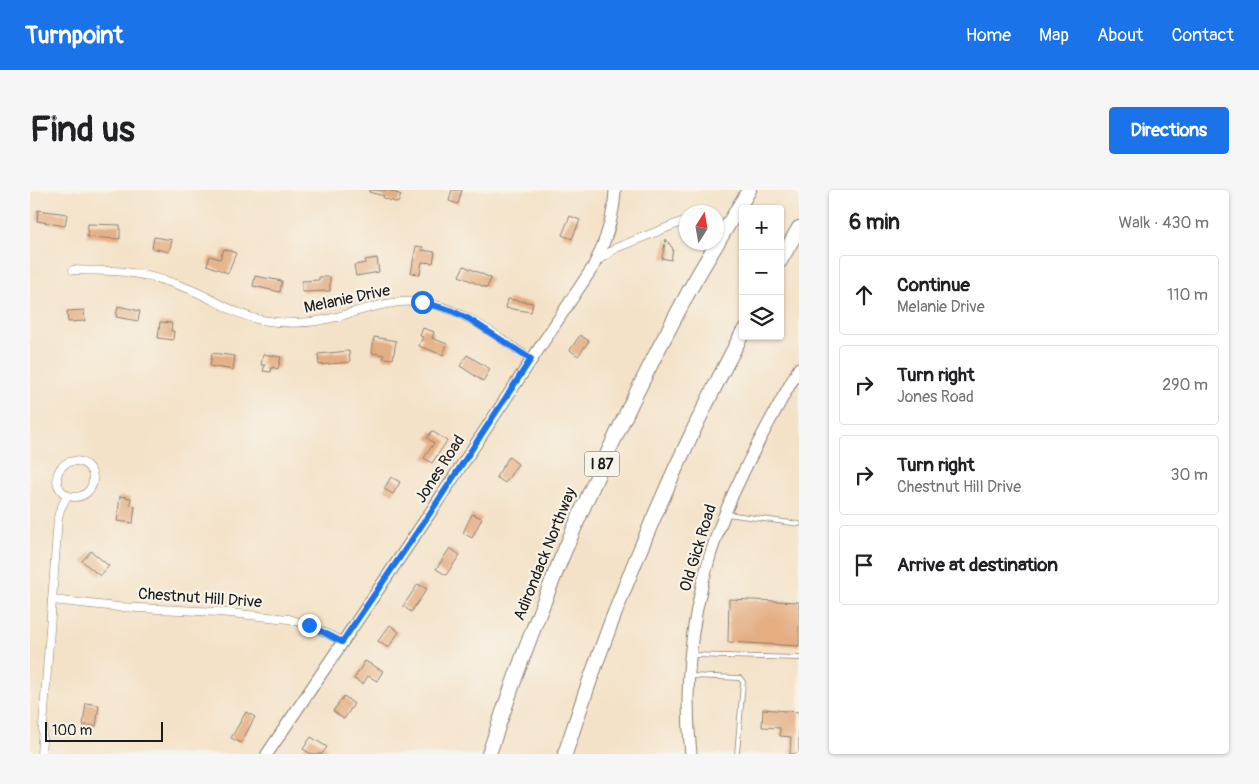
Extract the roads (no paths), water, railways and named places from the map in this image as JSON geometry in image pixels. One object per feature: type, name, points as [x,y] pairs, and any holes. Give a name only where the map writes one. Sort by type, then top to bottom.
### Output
[{"type":"highway","name":"Adirondack Northway","points":[[489,754],[507,698],[549,588],[592,485],[686,298],[749,190]]},
{"type":"highway","points":[[784,254],[799,228]]},
{"type":"highway","points":[[565,754],[600,649],[642,544],[689,440],[739,340]]},
{"type":"street","name":"Jones Road","points":[[266,754],[430,513],[595,262],[610,225],[615,190]]},
{"type":"street","points":[[595,262],[616,248],[679,223]]},
{"type":"street","name":"Melanie Drive","points":[[73,270],[126,272],[156,279],[191,290],[234,311],[260,320],[308,323],[388,304],[422,302],[450,310],[469,319],[531,359]]},
{"type":"street","name":"Old Gick Road","points":[[691,754],[689,676],[694,625],[712,550],[743,473],[797,376]]},
{"type":"street","points":[[74,462],[86,465],[92,475],[91,487],[83,495],[77,497],[67,496],[58,486],[57,480],[60,470],[69,463],[74,462]]},
{"type":"street","points":[[41,754],[58,518],[67,496]]},
{"type":"street","name":"Chestnut Hill Drive","points":[[52,600],[289,619],[309,625],[342,642]]},
{"type":"lane","points":[[725,514],[799,524]]},
{"type":"lane","points":[[691,655],[799,658]]},
{"type":"lane","points":[[689,676],[740,678],[743,682],[737,754]]}]
